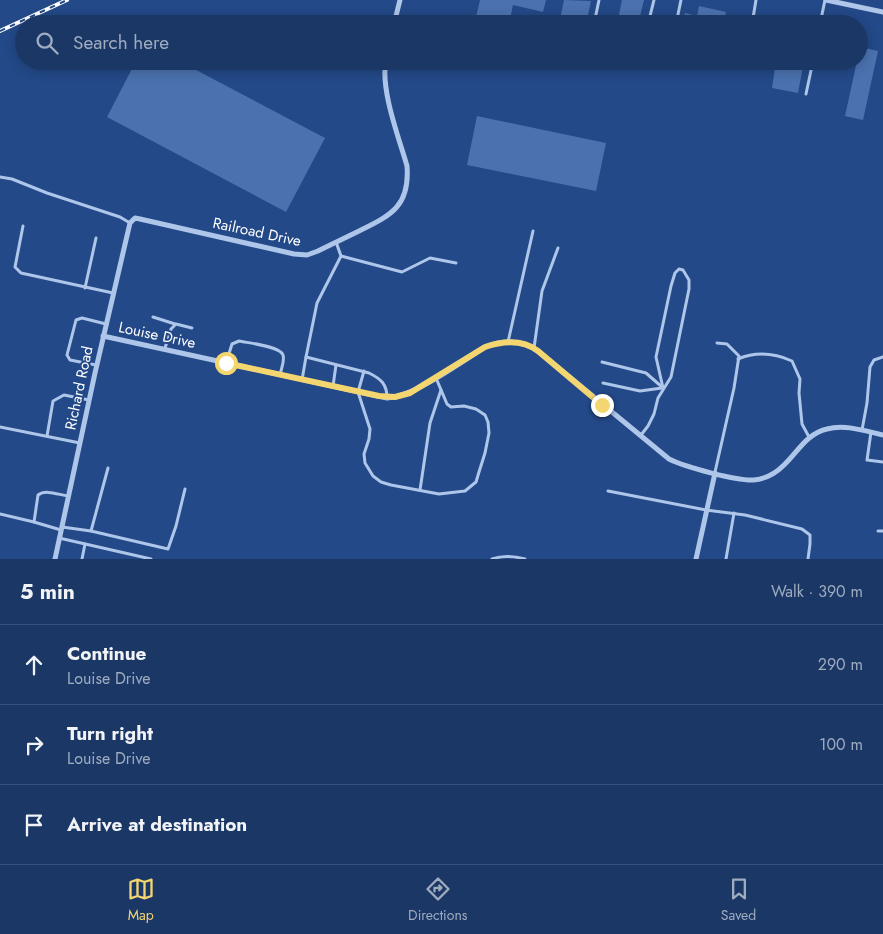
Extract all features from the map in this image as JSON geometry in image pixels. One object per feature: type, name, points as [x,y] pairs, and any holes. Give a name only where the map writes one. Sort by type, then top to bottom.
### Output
[{"type":"street","points":[[396,15],[400,0]]},
{"type":"street","points":[[825,0],[845,2],[883,12]]},
{"type":"street","name":"Railroad Drive","points":[[130,223],[135,218],[140,218],[294,254],[307,255],[387,217],[401,202],[407,188],[407,166],[387,94],[384,70]]},
{"type":"street","name":"Richard Road","points":[[55,559],[96,365],[130,223]]},
{"type":"street","name":"Louise Drive","points":[[103,336],[387,398],[410,393],[485,347],[508,342],[522,344],[534,348],[662,454],[675,462],[714,473],[753,480],[772,474],[785,464],[809,437]]},
{"type":"street","points":[[809,437],[816,432],[836,427],[883,435]]},
{"type":"street","points":[[696,559],[714,473]]},
{"type":"lane","points":[[596,15],[599,0]]},
{"type":"lane","points":[[650,15],[654,0]]},
{"type":"lane","points":[[678,15],[680,0]]},
{"type":"lane","points":[[754,15],[756,0]]},
{"type":"lane","points":[[822,15],[825,0]]},
{"type":"lane","points":[[806,94],[811,70]]},
{"type":"lane","points":[[0,177],[12,179],[47,193],[120,217],[130,223]]},
{"type":"lane","points":[[23,226],[15,267],[21,273],[113,293]]},
{"type":"lane","points":[[508,342],[533,231]]},
{"type":"lane","points":[[86,288],[96,238]]},
{"type":"lane","points":[[302,380],[317,303],[341,256],[336,242]]},
{"type":"lane","points":[[534,348],[542,291],[558,248]]},
{"type":"lane","points":[[341,256],[402,272],[430,258],[456,263]]},
{"type":"lane","points":[[640,436],[651,420],[663,388],[671,377],[690,289],[689,280],[683,270],[679,269],[675,273],[671,286],[656,357],[663,388]]},
{"type":"lane","points":[[153,317],[192,328]]},
{"type":"lane","points":[[96,365],[70,360],[67,355],[76,320],[82,318],[106,324]]},
{"type":"lane","points":[[165,348],[171,328],[176,324]]},
{"type":"lane","points":[[226,363],[234,342],[239,341],[278,349],[283,354],[280,376]]},
{"type":"lane","points":[[714,473],[734,388],[739,356],[727,344],[717,343]]},
{"type":"lane","points":[[738,359],[758,353],[780,356],[792,361],[800,379],[799,393],[802,424],[809,437]]},
{"type":"lane","points":[[306,357],[364,372],[379,378],[386,384],[387,398]]},
{"type":"lane","points":[[862,430],[867,403],[870,367],[874,360],[883,357]]},
{"type":"lane","points":[[602,362],[646,373],[663,388]]},
{"type":"lane","points":[[332,387],[336,365]]},
{"type":"lane","points":[[364,372],[358,392],[370,429],[369,440],[364,454],[365,462],[373,476],[381,482],[391,485],[439,494],[465,491],[476,482],[489,433],[488,422],[485,415],[476,409],[464,406],[452,407],[444,400],[436,377]]},
{"type":"lane","points":[[603,383],[640,391],[663,388]]},
{"type":"lane","points":[[420,490],[430,424],[441,390]]},
{"type":"lane","points":[[48,436],[53,402],[64,395],[89,400]]},
{"type":"lane","points":[[0,427],[80,443]]},
{"type":"lane","points":[[871,432],[867,460],[883,462]]},
{"type":"lane","points":[[91,531],[108,468]]},
{"type":"lane","points":[[0,514],[61,529],[91,531],[168,549],[185,489]]},
{"type":"lane","points":[[608,491],[770,520],[802,529],[810,535],[808,559]]},
{"type":"lane","points":[[34,522],[38,494],[41,492],[68,496]]},
{"type":"lane","points":[[726,559],[734,513]]},
{"type":"lane","points":[[878,530],[883,532]]},
{"type":"lane","points":[[59,538],[151,559]]},
{"type":"lane","points":[[82,559],[85,544]]},
{"type":"lane","points":[[492,559],[512,556],[525,559]]},
{"type":"building","points":[[480,0],[546,0],[543,12],[513,5],[511,15],[476,15]]},
{"type":"building","points":[[564,0],[591,1],[588,15],[561,15]]},
{"type":"building","points":[[622,0],[644,0],[640,15],[619,15]]},
{"type":"building","points":[[699,6],[726,12],[725,15],[697,15]]},
{"type":"building","points":[[868,49],[878,51],[863,120],[845,116],[855,70],[868,70]]},
{"type":"building","points":[[131,70],[196,70],[325,138],[286,212],[107,117]]},
{"type":"building","points":[[775,70],[802,70],[798,93],[772,88]]},
{"type":"building","points":[[477,116],[606,143],[596,191],[467,165]]},
{"type":"railway","points":[[35,15],[67,0]]},
{"type":"railway","points":[[0,31],[15,24]]},
{"type":"route","points":[[226,363],[387,398],[410,393],[485,347],[494,344],[516,342],[534,348],[602,405]]}]
